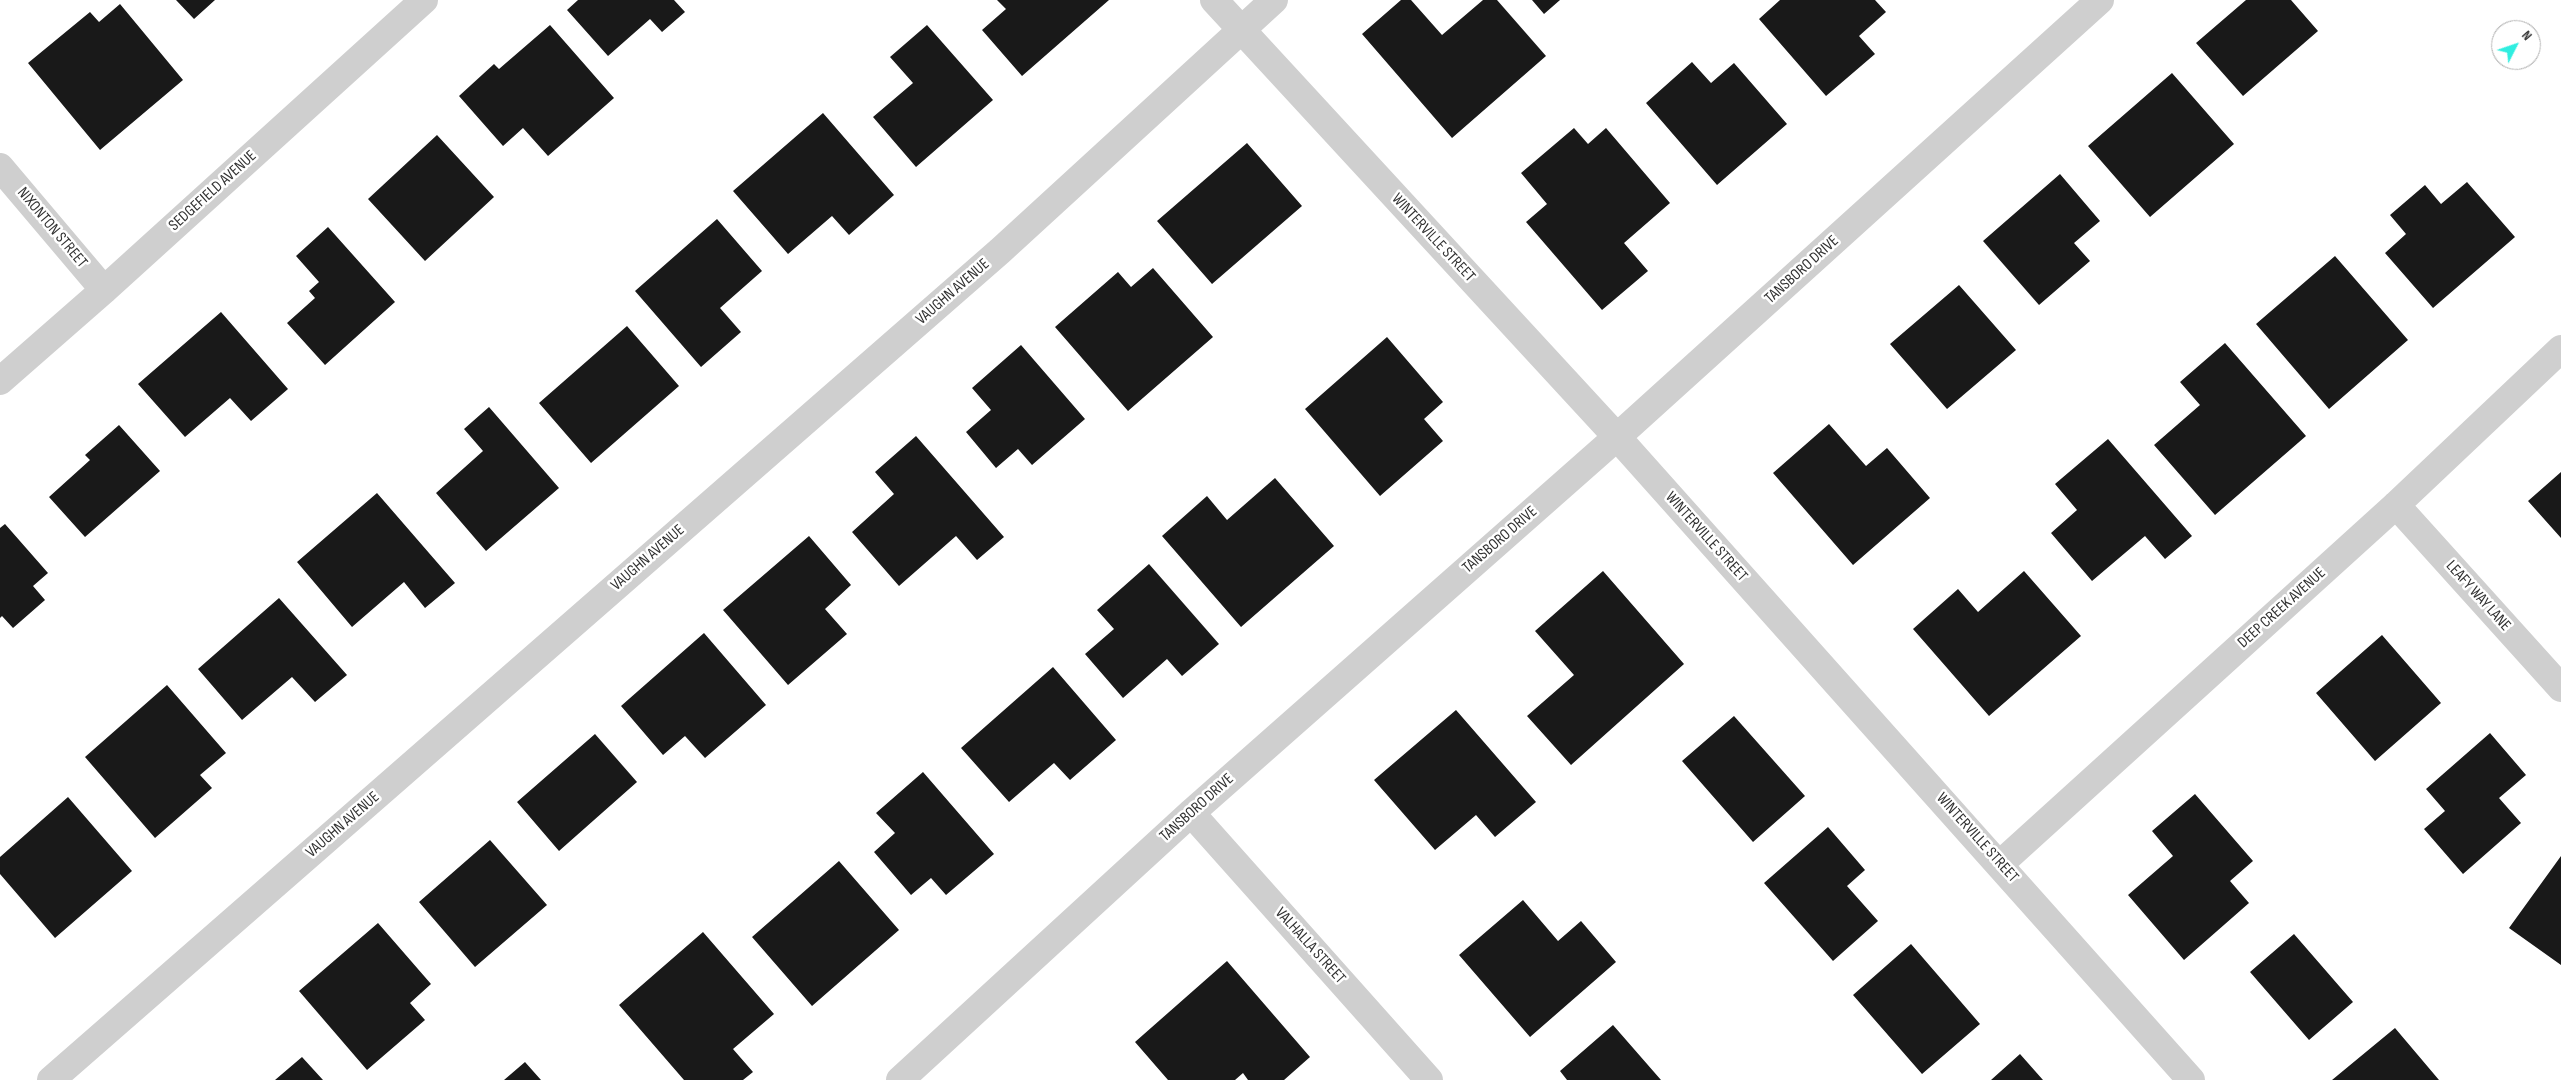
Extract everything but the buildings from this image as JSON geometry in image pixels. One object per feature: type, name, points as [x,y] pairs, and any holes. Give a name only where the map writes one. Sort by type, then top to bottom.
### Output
[{"type":"street","name":"SEDGEFIELD AVENUE","points":[[0,381],[104,290],[424,0]]},
{"type":"street","name":"WINTERVILLE STREET","points":[[1214,0],[1617,438],[2000,864],[2191,1080]]},
{"type":"street","name":"VAUGHN AVENUE","points":[[51,1080],[993,257],[1274,0]]},
{"type":"street","name":"TANSBORO DRIVE","points":[[900,1080],[1191,813],[1617,438],[2100,0]]},
{"type":"street","name":"NIXONTON STREET","points":[[0,167],[104,290]]},
{"type":"street","name":"DEEP CREEK AVENUE","points":[[2000,864],[2396,505],[2561,349]]},
{"type":"street","name":"LEAFY WAY LANE","points":[[2396,505],[2561,688]]},
{"type":"street","name":"VALHALLA STREET","points":[[1191,813],[1429,1080]]}]
